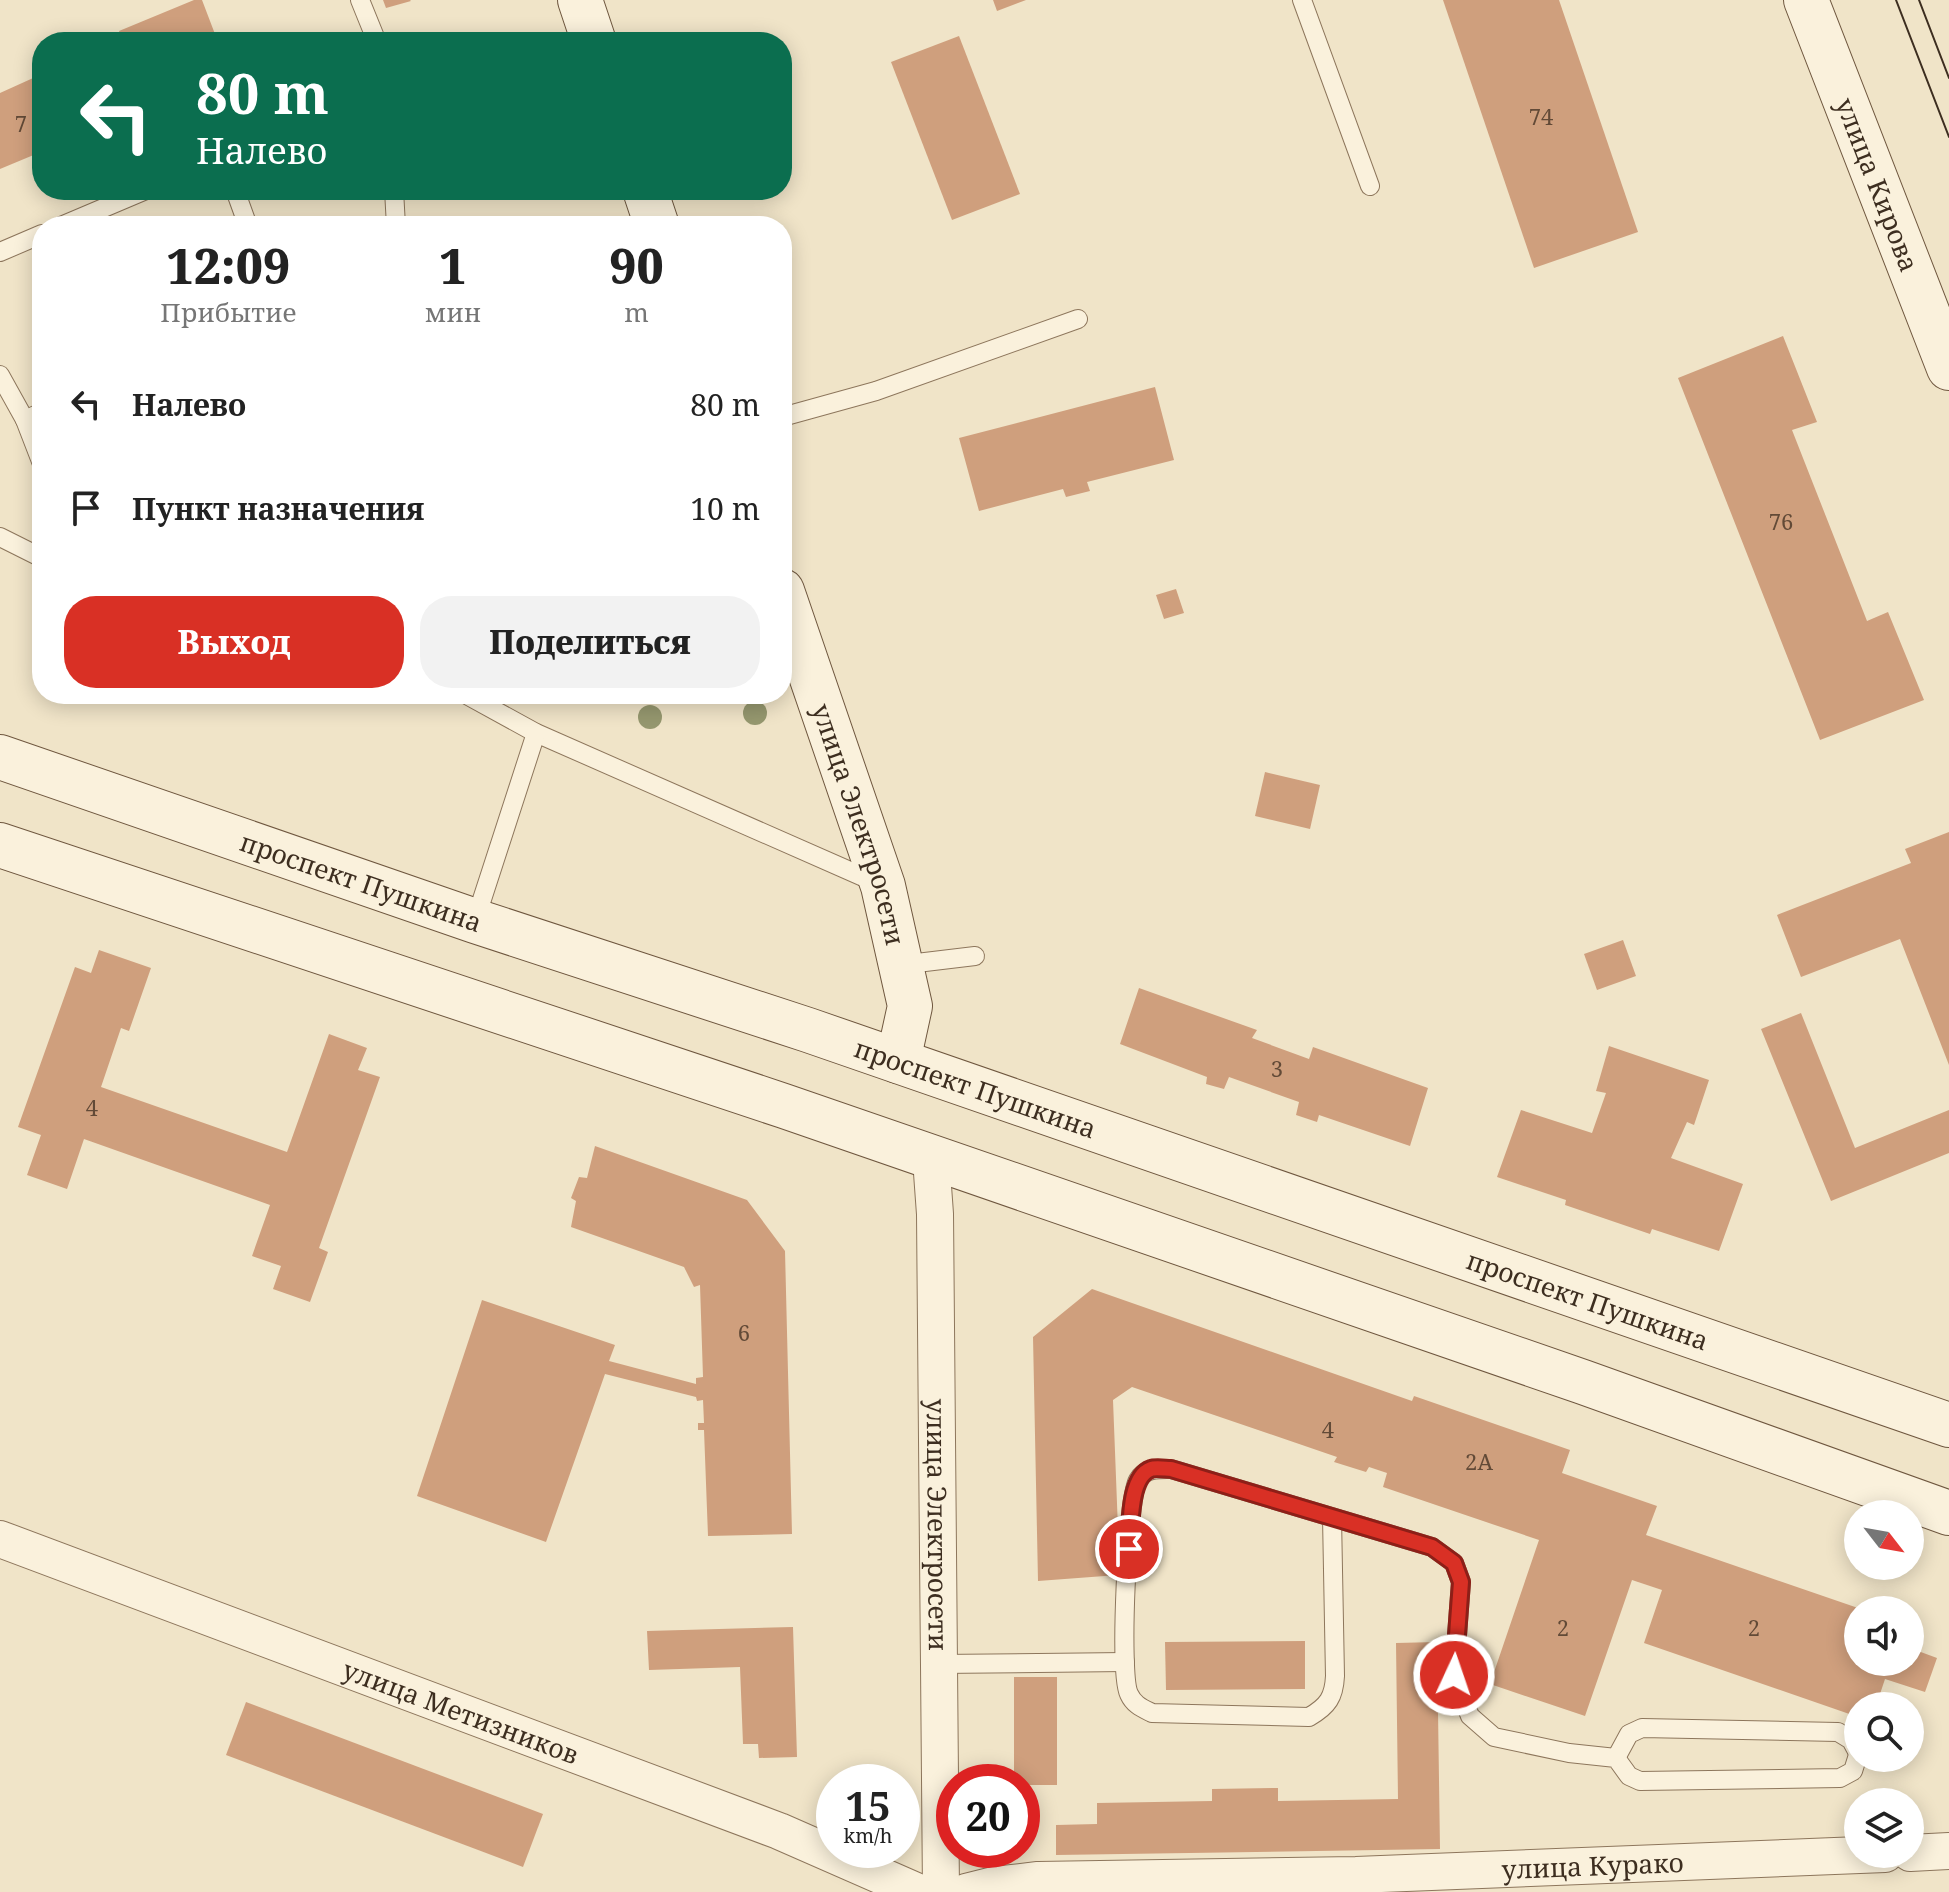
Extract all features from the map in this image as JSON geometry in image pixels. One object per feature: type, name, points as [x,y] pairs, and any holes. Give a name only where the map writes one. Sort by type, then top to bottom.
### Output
[{"type":"main road","points":[[580,0],[591,32]]},
{"type":"main road","name":"улица Кирова","points":[[1806,0],[1949,368]]},
{"type":"main road","name":"улица Электросети","points":[[792,620],[883,886],[910,1006],[898,1061]]},
{"type":"main road","name":"проспект Пушкина","points":[[0,757],[475,921],[898,1061],[1949,1425]]},
{"type":"main road","points":[[0,845],[784,1106],[1583,1382],[1949,1513]]},
{"type":"street","name":"улица Электросети","points":[[931,1159],[935,1214],[941,1892]]},
{"type":"street","name":"улица Метизников","points":[[0,1539],[779,1831],[918,1892]]},
{"type":"street","points":[[1924,1852],[1949,1851]]},
{"type":"street","name":"улица Курако","points":[[966,1892],[1038,1880],[1356,1883],[1844,1856]]},
{"type":"lane","points":[[360,0],[373,32]]},
{"type":"lane","points":[[1302,0],[1370,186]]},
{"type":"lane","points":[[85,216],[122,200]]},
{"type":"lane","points":[[0,252],[32,238]]},
{"type":"lane","points":[[792,414],[876,391],[1078,319]]},
{"type":"lane","points":[[0,375],[32,414]]},
{"type":"lane","points":[[0,537],[32,553]]},
{"type":"lane","points":[[483,704],[536,733],[883,886]]},
{"type":"lane","points":[[475,921],[536,733]]},
{"type":"lane","points":[[900,965],[975,956]]},
{"type":"lane","points":[[1332,1517],[1335,1676],[1334,1695],[1325,1708],[1309,1717],[1152,1713],[1136,1706],[1128,1692],[1125,1662],[1133,1499],[1138,1479],[1151,1469],[1171,1469],[1332,1517],[1432,1547],[1454,1563],[1461,1582],[1454,1675],[1470,1716],[1494,1737],[1569,1753],[1616,1758],[1629,1776],[1640,1781],[1840,1778],[1851,1772]]},
{"type":"lane","points":[[938,1664],[1125,1662]]},
{"type":"lane","points":[[1616,1758],[1629,1734],[1642,1728],[1838,1732],[1844,1736]]},
{"type":"building","points":[[194,0],[202,0],[214,32],[119,32]]},
{"type":"building","points":[[383,0],[410,0],[411,1],[386,8]]},
{"type":"building","points":[[993,0],[1026,0],[997,11]]},
{"type":"building","points":[[1443,0],[1559,0],[1638,232],[1534,268]]},
{"type":"building","points":[[959,36],[1020,194],[952,220],[891,62]]},
{"type":"building","points":[[32,79],[32,156],[0,169],[0,93]]},
{"type":"building","points":[[1783,336],[1817,422],[1792,430],[1867,621],[1888,612],[1924,700],[1820,740],[1678,378]]},
{"type":"building","points":[[1155,387],[1174,460],[1087,482],[1090,491],[1066,497],[1063,489],[979,511],[959,438]]},
{"type":"building","points":[[1176,589],[1184,613],[1164,619],[1156,595]]},
{"type":"building","points":[[1265,772],[1320,785],[1310,829],[1255,816]]},
{"type":"building","points":[[1949,832],[1949,1065],[1900,939],[1801,977],[1777,915],[1911,863],[1905,849]]},
{"type":"building","points":[[1623,940],[1636,976],[1597,990],[1584,954]]},
{"type":"building","points":[[99,950],[151,968],[129,1031],[121,1028],[101,1087],[287,1152],[329,1034],[367,1048],[358,1070],[380,1077],[319,1248],[328,1252],[310,1302],[273,1289],[281,1266],[252,1256],[270,1205],[84,1139],[67,1189],[27,1175],[41,1135],[18,1127],[75,967],[91,973]]},
{"type":"building","points":[[1139,988],[1257,1030],[1252,1038],[1309,1059],[1313,1047],[1428,1088],[1410,1146],[1319,1115],[1317,1122],[1296,1115],[1299,1102],[1229,1077],[1224,1089],[1206,1084],[1207,1077],[1120,1044]]},
{"type":"building","points":[[1801,1013],[1855,1148],[1949,1110],[1949,1153],[1831,1201],[1761,1029]]},
{"type":"building","points":[[1609,1046],[1709,1080],[1694,1125],[1687,1122],[1671,1158],[1743,1184],[1719,1251],[1652,1229],[1650,1234],[1565,1205],[1566,1200],[1497,1177],[1521,1110],[1592,1133],[1606,1093],[1596,1091]]},
{"type":"building","points":[[595,1146],[747,1200],[785,1251],[792,1534],[708,1536],[704,1430],[698,1430],[698,1423],[704,1423],[703,1400],[697,1401],[696,1397],[605,1374],[546,1542],[417,1496],[482,1300],[615,1345],[609,1361],[696,1384],[696,1378],[703,1377],[700,1285],[694,1287],[684,1267],[571,1227],[576,1201],[571,1198],[579,1177],[587,1178]]},
{"type":"building","points":[[1092,1289],[1412,1401],[1414,1396],[1570,1450],[1562,1473],[1657,1506],[1646,1535],[1844,1603],[1844,1676],[1924,1676],[1924,1653],[1937,1658],[1925,1692],[1885,1679],[1881,1692],[1844,1692],[1844,1712],[1644,1643],[1662,1590],[1632,1580],[1585,1716],[1490,1684],[1539,1540],[1383,1487],[1387,1473],[1369,1467],[1366,1472],[1334,1462],[1337,1457],[1132,1387],[1113,1400],[1118,1529],[1122,1527],[1124,1556],[1117,1558],[1118,1575],[1038,1581],[1033,1337]]},
{"type":"building","points":[[793,1627],[797,1757],[759,1758],[758,1744],[743,1744],[740,1667],[649,1670],[647,1631]]},
{"type":"building","points":[[1305,1641],[1305,1689],[1166,1690],[1165,1642]]},
{"type":"building","points":[[1437,1642],[1440,1849],[1056,1855],[1056,1825],[1097,1824],[1097,1803],[1212,1801],[1212,1789],[1278,1788],[1278,1801],[1398,1799],[1396,1643]]},
{"type":"building","points":[[1014,1677],[1057,1677],[1057,1785],[1040,1785],[1040,1764],[1014,1764]]},
{"type":"building","points":[[246,1702],[543,1814],[523,1867],[226,1755]]},
{"type":"tram line","points":[[1896,0],[1949,137]]},
{"type":"tram line","points":[[1919,0],[1949,78]]},
{"type":"route","points":[[1129,1549],[1133,1499],[1138,1479],[1151,1469],[1171,1469],[1432,1547],[1454,1563],[1461,1582],[1454,1675]]}]
